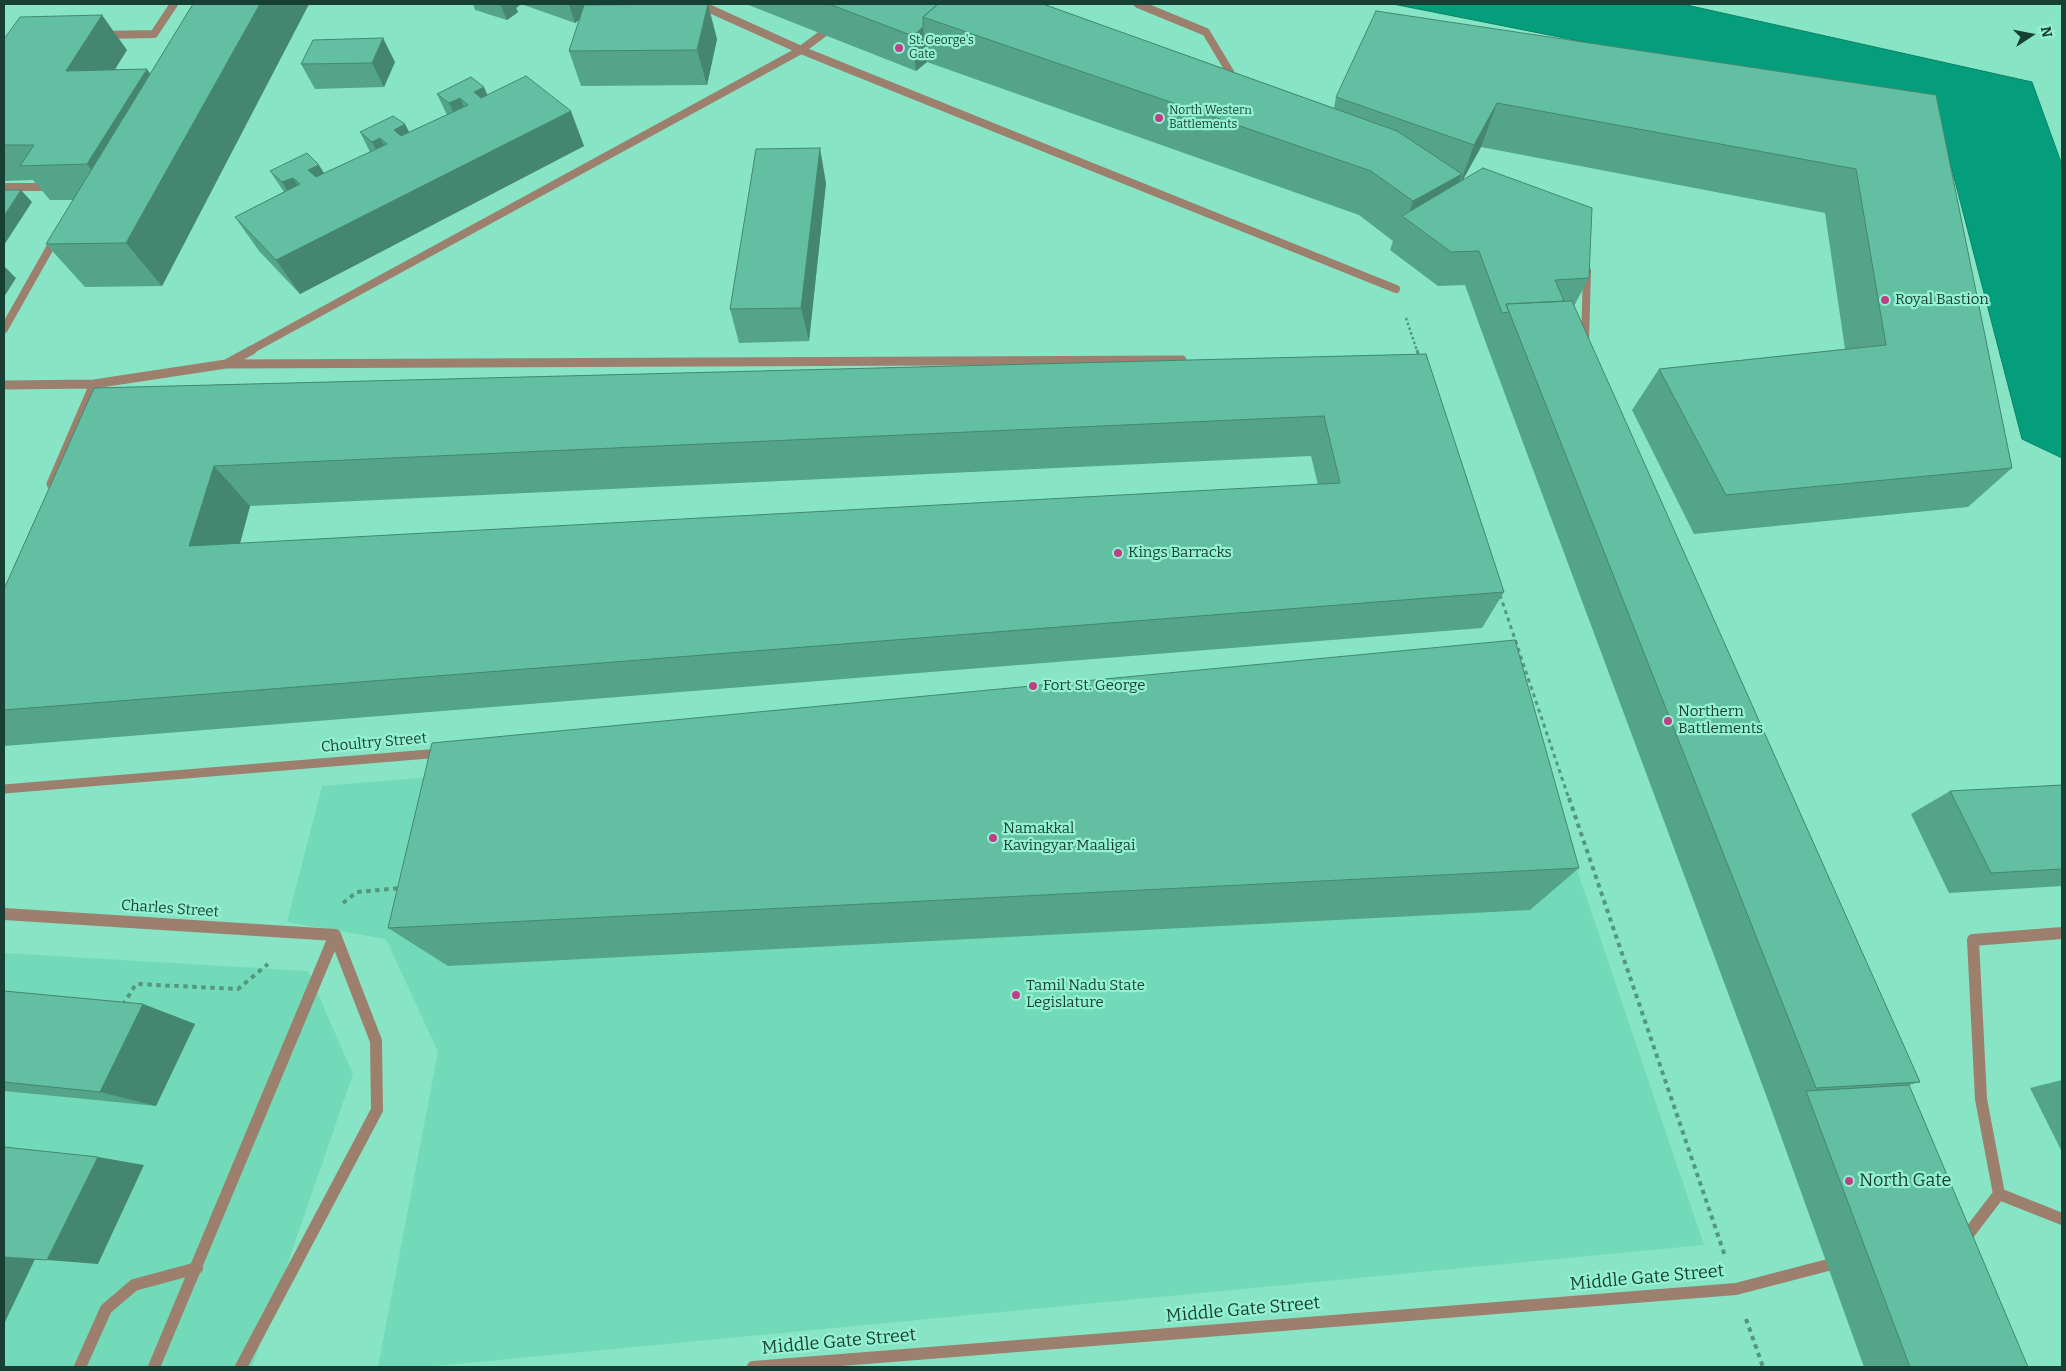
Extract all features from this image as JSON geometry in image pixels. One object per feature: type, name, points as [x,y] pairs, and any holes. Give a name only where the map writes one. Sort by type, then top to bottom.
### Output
[{"type":"lane","points":[[98,35],[154,34],[174,4]]},
{"type":"lane","points":[[699,4],[801,50],[1396,289]]},
{"type":"lane","points":[[1138,4],[1206,32],[1242,91]]},
{"type":"lane","points":[[226,364],[801,50],[838,22]]},
{"type":"lane","points":[[4,187],[41,187]]},
{"type":"lane","points":[[4,329],[60,230]]},
{"type":"lane","points":[[1584,355],[1587,258]]},
{"type":"lane","points":[[4,385],[94,384],[226,364],[1182,360]]},
{"type":"lane","points":[[47,494],[94,384]]},
{"type":"lane","name":"Choultry Street","points":[[4,789],[451,752]]},
{"type":"lane","name":"Charles Street","points":[[4,914],[335,935]]},
{"type":"lane","points":[[1957,1249],[1999,1194],[1980,1099],[1973,940],[2062,932]]},
{"type":"lane","points":[[154,1367],[335,935]]},
{"type":"lane","points":[[241,1367],[377,1110],[376,1041],[335,935]]},
{"type":"lane","points":[[1999,1194],[2062,1219]]},
{"type":"lane","points":[[1736,1289],[1828,1265],[1856,1263]]},
{"type":"lane","points":[[80,1367],[106,1309],[134,1286],[197,1268]]},
{"type":"lane","name":"Middle Gate Street","points":[[753,1367],[1736,1289]]},
{"type":"path","points":[[1396,289],[1422,364]]},
{"type":"path","points":[[1498,588],[1762,1367]]},
{"type":"shaded area","points":[[1393,4],[1682,4],[2032,82],[2062,165],[2062,458],[2022,439],[1937,112]]},
{"type":"shaded area","name":"Tamil Nadu State Legislature","points":[[1515,686],[1704,1245],[425,1367],[378,1367],[438,1052],[386,939],[287,922],[322,786]]},
{"type":"shaded area","points":[[4,953],[308,971],[353,1074],[252,1367],[4,1367]]},
{"type":"building","points":[[193,4],[260,4],[126,243],[46,244]]},
{"type":"building","points":[[708,4],[697,50],[569,51],[584,5]]},
{"type":"building","points":[[829,4],[938,4],[923,17],[923,27],[913,36]]},
{"type":"building","points":[[938,4],[1043,4],[1397,131],[1462,174],[1413,201],[1371,171],[923,17]]},
{"type":"building","points":[[1376,11],[1936,95],[2012,468],[1726,495],[1659,369],[1886,345],[1856,169],[1497,103],[1474,145],[1336,97]]},
{"type":"building","points":[[102,15],[66,71],[147,69],[87,164],[20,166],[34,145],[4,145],[4,39],[20,17]]},
{"type":"building","points":[[383,38],[372,63],[301,64],[313,40]]},
{"type":"building","points":[[526,76],[571,111],[276,260],[235,217],[300,184],[293,178],[282,182],[270,171],[307,153],[319,165],[308,170],[316,177],[387,144],[380,138],[372,142],[360,132],[393,116],[405,124],[394,130],[401,136],[468,105],[460,98],[449,103],[437,94],[471,77],[484,87],[474,92],[481,98]]},
{"type":"building","points":[[820,148],[801,308],[730,309],[756,149]]},
{"type":"building","points":[[1483,168],[1592,208],[1589,278],[1555,280],[1564,301],[1506,304],[1509,312],[1502,313],[1479,251],[1451,252],[1402,216]]},
{"type":"building","points":[[4,190],[21,190],[4,216]]},
{"type":"building","points":[[1572,301],[1920,1082],[1816,1088],[1506,304]]},
{"type":"building","name":"Kings Barracks","points":[[1426,354],[1504,592],[4,710],[4,589],[94,388]],"holes":[[[1324,416],[1340,483],[189,546],[214,466]]]},
{"type":"building","name":"Namakkal Kavingyar Maaligai","points":[[1515,640],[1579,868],[388,928],[432,743]]},
{"type":"building","points":[[2062,785],[2062,869],[1991,873],[1950,791]]},
{"type":"building","points":[[4,991],[143,1004],[100,1092],[4,1082]]},
{"type":"building","points":[[1909,1085],[2028,1367],[1910,1367],[1806,1091]]},
{"type":"building","points":[[4,1147],[98,1157],[47,1260],[4,1257]]},
{"type":"place","name":"St. George's Gate","points":[[899,48]]},
{"type":"place","name":"North Western Battlements","points":[[1159,118]]},
{"type":"place","name":"Royal Bastion","points":[[1885,300]]},
{"type":"place","name":"Kings Barracks","points":[[1118,553]]},
{"type":"place","name":"Fort St. George","points":[[1033,686]]},
{"type":"place","name":"Northern Battlements","points":[[1668,721]]},
{"type":"place","name":"Namakkal Kavingyar Maaligai","points":[[993,838]]},
{"type":"place","name":"Tamil Nadu State Legislature","points":[[1016,995]]},
{"type":"place","name":"North Gate","points":[[1849,1181]]}]
